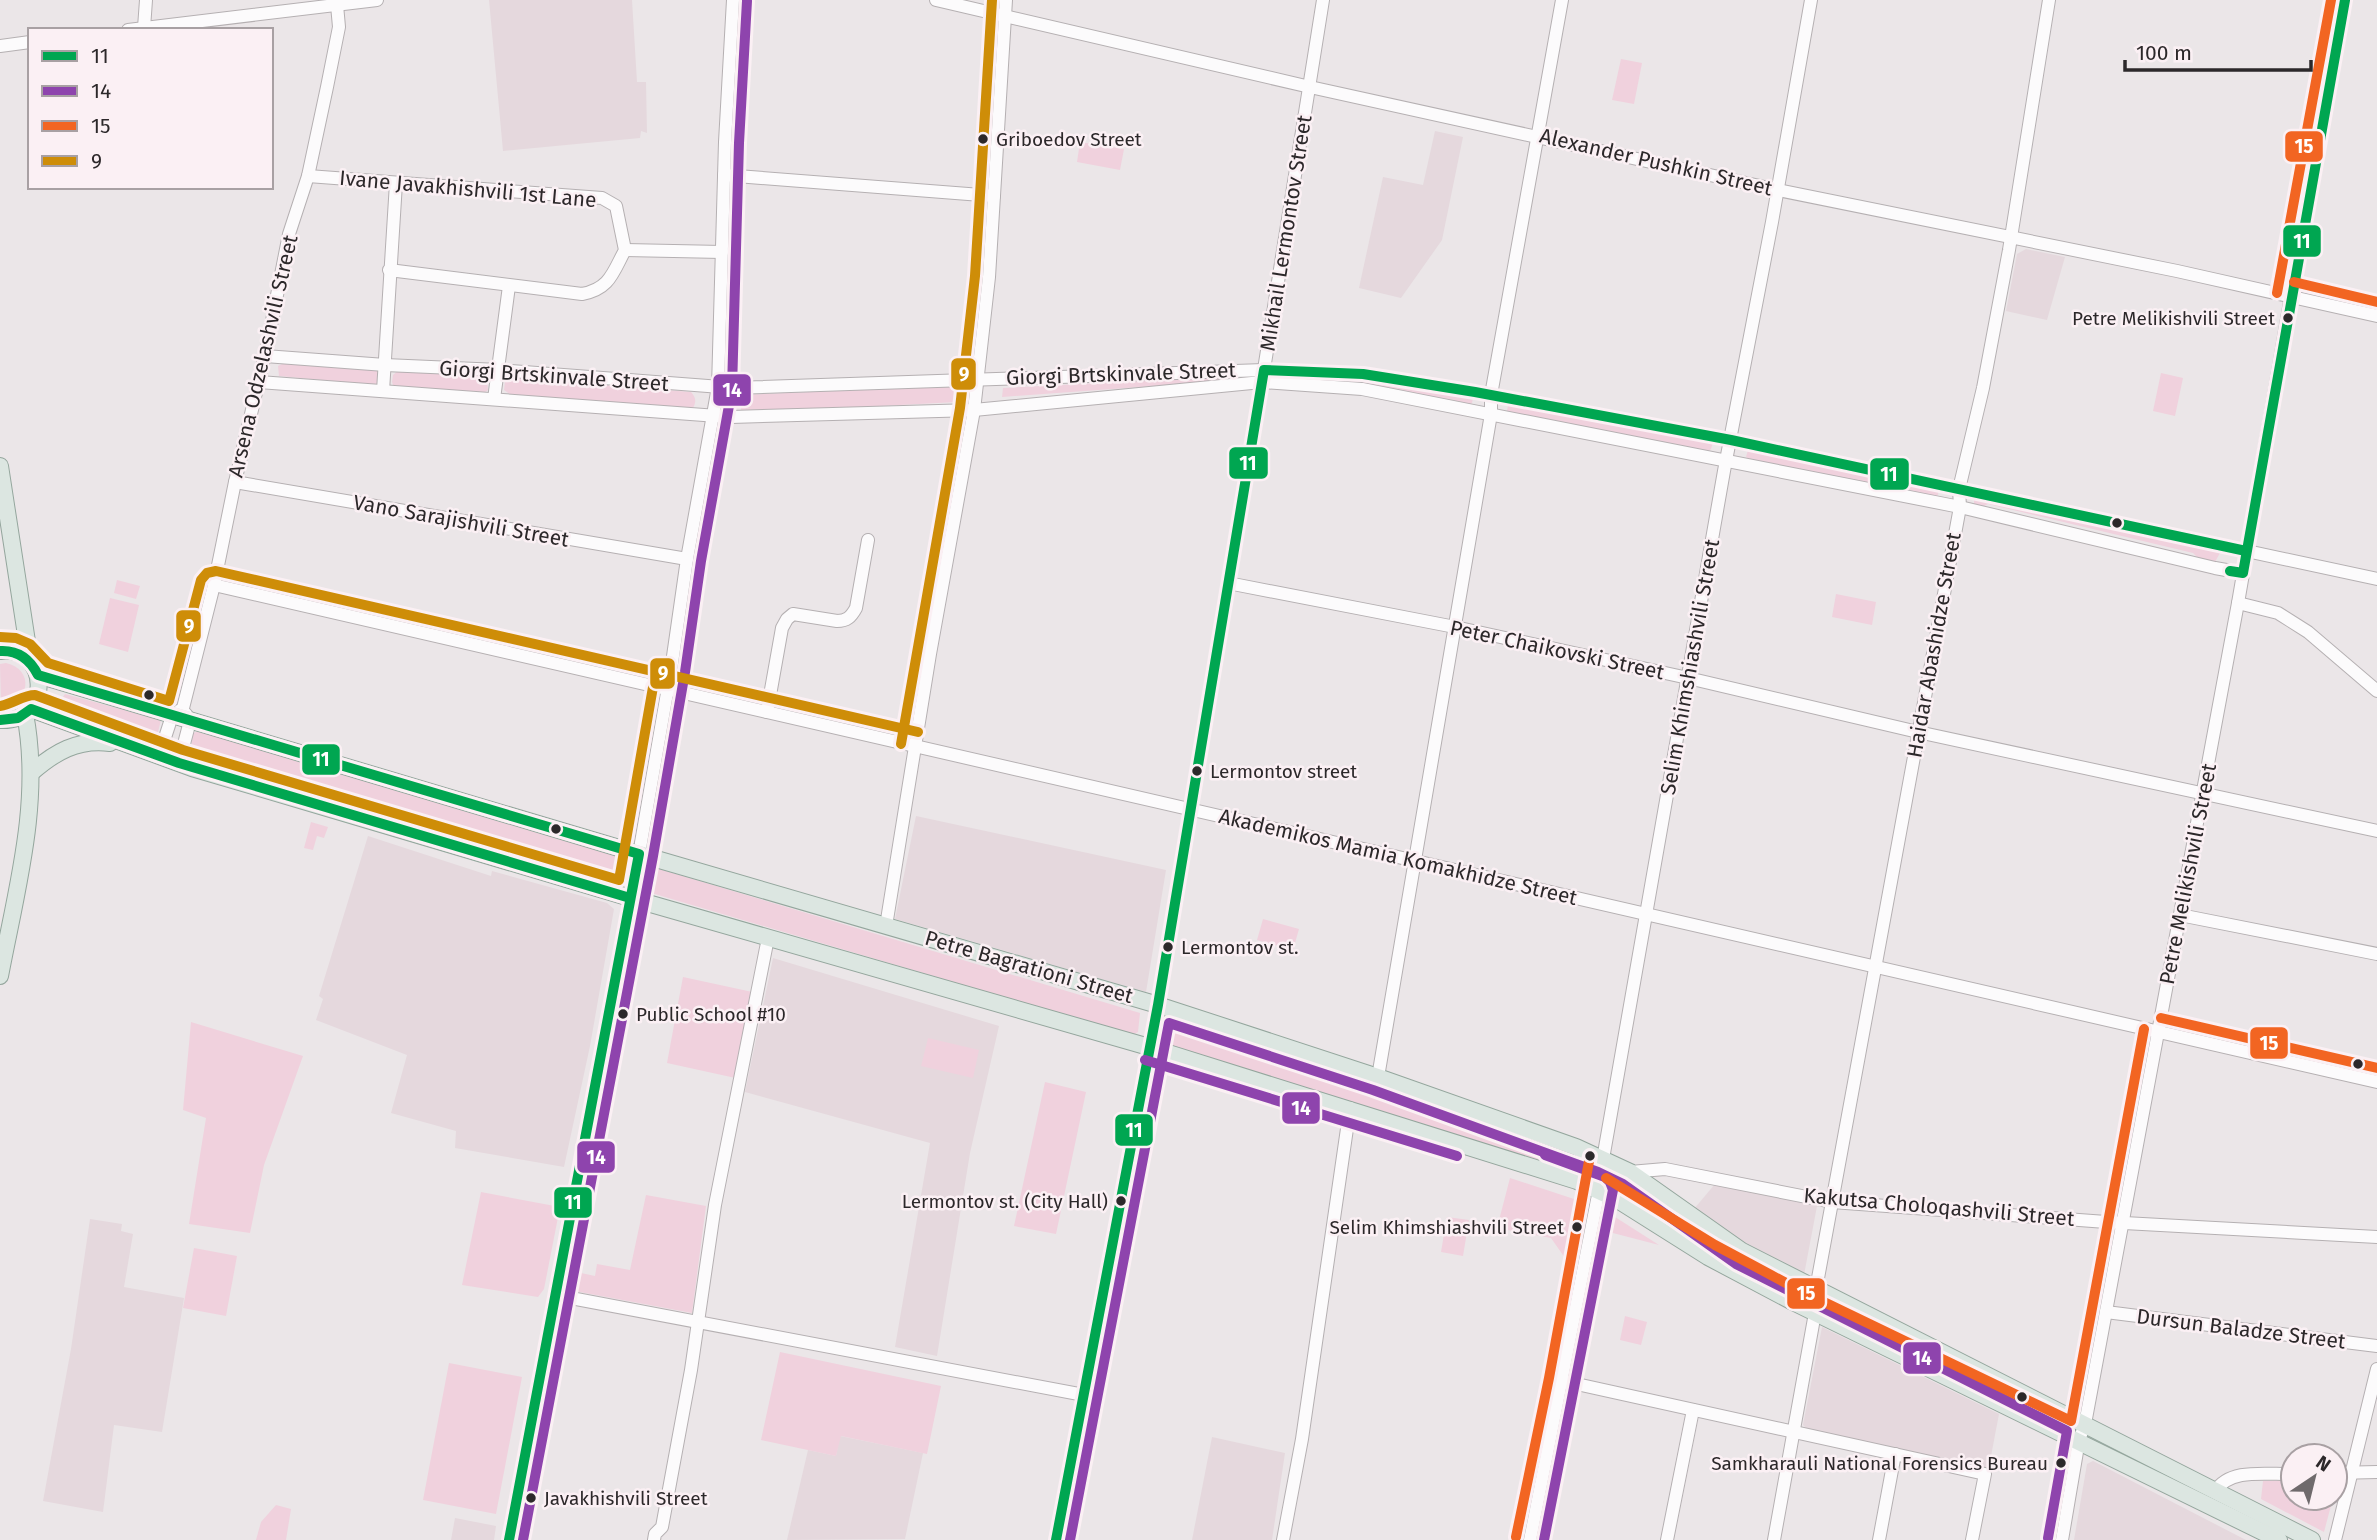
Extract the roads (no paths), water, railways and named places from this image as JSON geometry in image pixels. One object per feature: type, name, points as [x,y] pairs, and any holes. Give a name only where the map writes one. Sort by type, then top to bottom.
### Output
[{"type":"main road","points":[[0,466],[34,668],[40,689],[28,711],[31,773],[27,829],[0,976]]},
{"type":"main road","name":"Petre Bagrationi Street","points":[[0,651],[19,653],[34,668],[182,715],[639,854],[1158,1005],[1378,1077],[1603,1159],[1630,1172],[1742,1251],[2312,1540]]},
{"type":"main road","points":[[0,720],[11,720],[28,711]]},
{"type":"main road","name":"Petre Bagrationi Street","points":[[28,711],[179,763],[630,898],[1149,1047],[1503,1156],[1600,1190],[1708,1257],[1815,1313],[2079,1440],[2278,1540]]},
{"type":"main road","points":[[31,773],[62,749],[86,742],[132,746]]},
{"type":"street","points":[[146,0],[144,28],[377,0]]},
{"type":"street","points":[[509,1540],[639,854],[718,387],[724,175],[733,0]]},
{"type":"street","name":"Alexander Pushkin Street","points":[[936,0],[1310,87],[1778,190],[2377,316]]},
{"type":"street","points":[[886,926],[974,410],[989,277],[1006,0]]},
{"type":"street","name":"Mikhail Lermontov Street","points":[[1056,1540],[1158,1005],[1324,0]]},
{"type":"street","points":[[1378,1077],[1491,414],[1491,395],[1562,0]]},
{"type":"street","name":"Selim Khimshiashvili Street","points":[[1530,1540],[1563,1381],[1582,1267],[1600,1190],[1603,1159],[1646,914],[1811,0]]},
{"type":"street","name":"Haidar Abashidze Street","points":[[1816,1289],[1959,507],[1959,489],[1983,388],[2011,237],[2049,0]]},
{"type":"street","name":"Petre Melikishvili Street","points":[[2062,1540],[2238,603],[2346,0]]},
{"type":"street","name":"Arsena Odzelashvili Street","points":[[179,763],[182,715],[265,356],[289,234],[308,176],[340,26],[337,5]]},
{"type":"street","points":[[0,46],[28,42]]},
{"type":"street","points":[[724,175],[994,196]]},
{"type":"street","name":"Ivane Javakhishvili 1st Lane","points":[[308,176],[603,198],[616,206],[625,250]]},
{"type":"street","points":[[383,391],[396,183]]},
{"type":"street","points":[[389,270],[582,294],[597,292],[607,283],[625,250],[722,252]]},
{"type":"street","points":[[494,399],[509,286]]},
{"type":"street","name":"Giorgi Brtskinvale Street","points":[[265,356],[718,387],[978,379],[1363,374],[1731,440],[2377,579]]},
{"type":"street","name":"Giorgi Brtskinvale Street","points":[[259,382],[713,416],[974,410],[1263,376],[1362,389],[1727,460],[1959,507],[2243,573]]},
{"type":"street","name":"Vano Sarajishvili Street","points":[[235,482],[687,559]]},
{"type":"street","points":[[767,712],[782,628],[786,619],[793,614],[836,621],[851,616],[856,608],[868,540]]},
{"type":"street","name":"Peter Chaikovski Street","points":[[1228,583],[1455,627],[1918,732],[2377,831]]},
{"type":"street","name":"Akademikos Mamia Komakhidze Street","points":[[214,585],[2377,1082]]},
{"type":"street","points":[[2238,603],[2277,613],[2308,632],[2377,691]]},
{"type":"street","name":"Arsena Odzelashvili Street","points":[[159,756],[182,715]]},
{"type":"street","points":[[2180,915],[2377,954]]},
{"type":"street","points":[[654,1540],[655,1534],[662,1527],[691,1370],[715,1205],[768,938]]},
{"type":"street","points":[[1283,1540],[1304,1429],[1350,1108]]},
{"type":"street","name":"Kakutsa Choloqashvili Street","points":[[1630,1172],[1665,1169],[1832,1202],[2123,1223],[2377,1237]]},
{"type":"street","points":[[555,1295],[1084,1395]]},
{"type":"street","name":"Dursun Baladze Street","points":[[2106,1312],[2377,1346]]},
{"type":"street","points":[[1774,1540],[1815,1313]]},
{"type":"street","points":[[2335,1540],[2377,1368]]},
{"type":"street","points":[[1563,1381],[1984,1474],[1972,1540]]},
{"type":"street","points":[[1667,1540],[1693,1410]]},
{"type":"street","points":[[1880,1540],[1895,1454]]},
{"type":"street","points":[[2351,1473],[2377,1472]]},
{"type":"street","points":[[2215,1492],[2219,1485],[2235,1476],[2279,1474]]},
{"type":"place","name":"Griboedov Street","points":[[983,139]]},
{"type":"place","name":"Petre Melikishvili Street","points":[[2288,318]]},
{"type":"place","name":"Lermontov street","points":[[1197,771]]},
{"type":"place","name":"Lermontov st.","points":[[1168,947]]},
{"type":"place","name":"Public School #10","points":[[623,1014]]},
{"type":"place","name":"Lermontov st. (City Hall)","points":[[1121,1201]]},
{"type":"place","name":"Selim Khimshiashvili Street","points":[[1577,1227]]},
{"type":"place","name":"Samkharauli National Forensics Bureau","points":[[2061,1463]]},
{"type":"place","name":"Javakhishvili Street","points":[[531,1498]]}]
